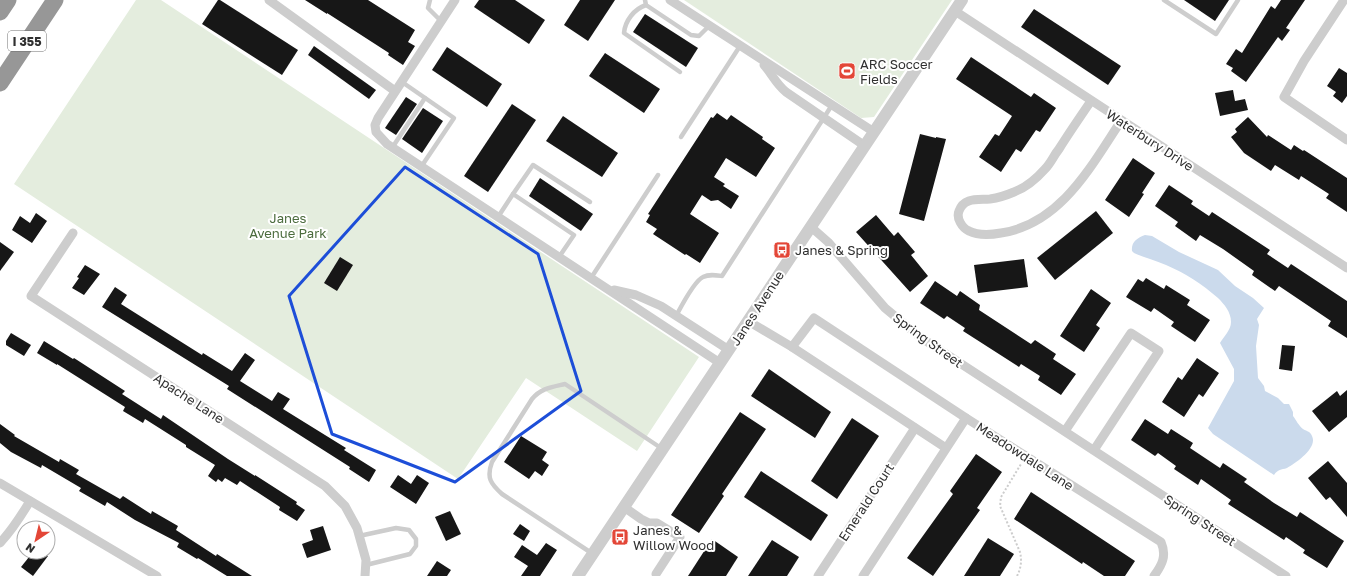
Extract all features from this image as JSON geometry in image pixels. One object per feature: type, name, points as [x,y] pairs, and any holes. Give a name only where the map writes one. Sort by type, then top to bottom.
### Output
[{"type":"highway","points":[[0,12],[8,0]]},
{"type":"highway","name":"I 355","points":[[0,83],[55,0]]},
{"type":"street","points":[[269,0],[395,91]]},
{"type":"street","points":[[455,0],[378,118],[376,132],[380,138],[392,148],[720,363]]},
{"type":"street","points":[[670,0],[874,132]]},
{"type":"street","name":"Janes Avenue","points":[[578,576],[962,0]]},
{"type":"street","points":[[1344,0],[1304,61],[1284,97],[1347,140]]},
{"type":"street","name":"Waterbury Drive","points":[[955,11],[1090,101],[1347,268]]},
{"type":"street","points":[[757,57],[772,74],[779,86],[794,99],[865,146]]},
{"type":"street","points":[[1090,101],[1046,169],[1030,182],[1014,192],[991,198],[973,199],[961,206],[958,213],[959,221],[966,230],[976,234],[990,235],[1006,232],[1034,222],[1062,203],[1073,191],[1121,121]]},
{"type":"street","name":"Spring Street","points":[[810,227],[828,242],[885,308],[920,337],[1286,576]]},
{"type":"street","name":"Apache Lane","points":[[73,232],[31,296],[325,486],[345,506],[351,516],[366,560],[365,576]]},
{"type":"street","points":[[608,289],[636,295],[661,306],[729,350]]},
{"type":"street","points":[[792,348],[814,318],[966,418]]},
{"type":"street","points":[[748,321],[946,448],[863,576]]},
{"type":"street","points":[[1065,431],[1131,333],[1137,336],[1159,351],[1094,450]]},
{"type":"street","name":"Meadowdale Lane","points":[[946,448],[966,418],[1161,542],[1164,549],[1164,556],[1161,566],[1154,576]]},
{"type":"street","name":"Emerald Court","points":[[818,576],[915,428]]},
{"type":"street","points":[[0,484],[157,576]]},
{"type":"street","points":[[0,543],[9,534],[19,520],[30,501]]},
{"type":"street","points":[[624,507],[641,519],[657,523],[680,538],[656,574]]},
{"type":"lane","points":[[430,0],[428,8],[441,21]]},
{"type":"lane","points":[[1164,0],[1216,34],[1238,0]]},
{"type":"lane","points":[[680,72],[624,33],[624,26],[633,12],[646,3],[691,35],[699,36],[709,26]]},
{"type":"lane","points":[[681,138],[740,46]]},
{"type":"lane","points":[[401,81],[454,118],[421,166]]},
{"type":"lane","points":[[392,148],[425,98]]},
{"type":"lane","points":[[676,316],[701,277],[711,275],[722,276],[832,105]]},
{"type":"lane","points":[[498,217],[533,165],[590,202]]},
{"type":"lane","points":[[591,278],[658,175]]},
{"type":"lane","points":[[513,194],[574,235],[559,257]]},
{"type":"lane","points":[[593,554],[502,494],[493,486],[489,478],[489,470],[492,462],[532,399],[543,389],[565,384],[663,449]]},
{"type":"lane","points":[[359,536],[396,528],[409,530],[416,539],[416,546],[410,554],[366,565]]},
{"type":"path","points":[[1017,576],[1021,567],[1020,552],[1000,506],[1001,497],[1026,456]]},
{"type":"highlighted area","points":[[405,167],[538,254],[581,391],[455,482],[332,434],[289,296]]},
{"type":"green space","name":"Janes Avenue Park","points":[[136,0],[161,0],[699,357],[637,451],[526,378],[458,479],[14,184]]},
{"type":"green space","name":"ARC Soccer Fields","points":[[684,0],[952,0],[874,117],[861,118]]},
{"type":"water","points":[[1145,235],[1152,236],[1179,252],[1218,270],[1235,286],[1253,298],[1264,308],[1257,319],[1259,325],[1256,346],[1258,378],[1264,386],[1265,391],[1278,398],[1284,404],[1289,404],[1293,412],[1293,416],[1303,429],[1310,433],[1313,441],[1305,455],[1291,466],[1278,471],[1274,475],[1213,434],[1208,428],[1234,381],[1234,369],[1220,343],[1230,328],[1230,315],[1218,298],[1193,279],[1166,265],[1134,253],[1132,251],[1132,245],[1137,239]]},
{"type":"building","points":[[218,0],[298,50],[282,75],[202,24]]},
{"type":"building","points":[[305,0],[368,0],[415,30],[408,42],[415,46],[403,65],[388,55],[389,53]]},
{"type":"building","points":[[479,0],[515,0],[545,20],[529,44],[474,7]]},
{"type":"building","points":[[580,0],[615,0],[588,41],[564,25]]},
{"type":"building","points":[[1184,0],[1229,0],[1215,21]]},
{"type":"building","points":[[1281,0],[1305,0],[1286,28],[1290,30],[1282,41],[1278,37],[1246,82],[1231,71],[1233,68],[1226,64],[1236,49],[1242,53],[1271,6],[1275,9]]},
{"type":"building","points":[[1034,9],[1121,66],[1108,85],[1021,27]]},
{"type":"building","points":[[645,14],[698,48],[686,67],[633,32]]},
{"type":"building","points":[[314,46],[376,90],[369,99],[308,55]]},
{"type":"building","points":[[447,47],[502,84],[487,107],[432,70]]},
{"type":"building","points":[[605,53],[660,89],[644,113],[589,76]]},
{"type":"building","points":[[971,57],[1031,97],[1034,93],[1056,108],[1040,132],[1036,130],[1021,152],[1016,149],[1001,172],[979,157],[995,134],[999,136],[1012,116],[956,79]]},
{"type":"building","points":[[1339,68],[1347,73],[1347,96],[1342,103],[1333,96],[1336,92],[1327,86]]},
{"type":"building","points":[[1233,90],[1235,101],[1245,99],[1248,110],[1220,116],[1215,93]]},
{"type":"building","points":[[406,97],[417,104],[396,135],[385,128]]},
{"type":"building","points":[[512,104],[536,120],[488,192],[464,176]]},
{"type":"building","points":[[423,108],[443,121],[422,153],[402,139]]},
{"type":"building","points":[[717,113],[727,120],[731,115],[763,137],[762,139],[775,148],[756,177],[726,158],[714,177],[725,184],[723,186],[739,196],[731,209],[718,200],[711,201],[702,195],[690,214],[719,233],[700,263],[653,234],[657,229],[646,222],[650,215],[648,214],[711,117],[713,118]]},
{"type":"building","points":[[563,116],[618,153],[602,177],[546,141]]},
{"type":"building","points":[[1248,117],[1267,137],[1268,135],[1291,150],[1294,145],[1303,151],[1304,150],[1347,178],[1347,212],[1326,198],[1329,194],[1301,176],[1299,180],[1275,165],[1271,171],[1244,153],[1231,137],[1237,132],[1235,129]]},
{"type":"building","points":[[920,134],[946,139],[924,221],[899,214]]},
{"type":"building","points":[[1133,158],[1155,173],[1142,193],[1144,194],[1129,217],[1105,200]]},
{"type":"building","points":[[540,178],[593,214],[581,231],[529,196]]},
{"type":"building","points":[[1169,185],[1193,201],[1191,204],[1209,216],[1212,212],[1270,250],[1267,254],[1288,268],[1291,264],[1347,301],[1347,338],[1328,326],[1331,321],[1279,286],[1275,291],[1252,275],[1254,271],[1223,249],[1200,235],[1196,241],[1175,226],[1178,222],[1155,206]]},
{"type":"building","points":[[1096,211],[1113,233],[1055,280],[1037,258]]},
{"type":"building","points":[[36,213],[47,221],[32,243],[12,230],[20,216],[30,223]]},
{"type":"building","points":[[876,215],[894,236],[898,232],[915,252],[911,255],[928,276],[910,292],[856,232]]},
{"type":"building","points":[[0,242],[14,252],[0,271]]},
{"type":"building","points":[[340,257],[353,265],[337,291],[324,283]]},
{"type":"building","points":[[1024,259],[1028,287],[978,293],[974,265]]},
{"type":"building","points":[[85,265],[100,274],[84,295],[72,288]]},
{"type":"building","points":[[1146,278],[1164,289],[1166,285],[1190,300],[1187,305],[1210,320],[1195,342],[1171,326],[1174,322],[1154,308],[1151,312],[1126,297],[1138,279],[1143,282]]},
{"type":"building","points":[[935,281],[957,296],[960,291],[980,305],[979,310],[1031,344],[1035,340],[1056,354],[1053,359],[1076,374],[1061,395],[1038,380],[1040,376],[1021,364],[1019,367],[963,331],[965,328],[947,316],[944,319],[920,303]]},
{"type":"building","points":[[115,287],[127,295],[121,304],[202,355],[203,353],[232,371],[245,353],[255,360],[240,381],[272,401],[278,392],[290,399],[283,409],[346,448],[344,450],[376,470],[369,482],[349,469],[350,467],[227,389],[229,386],[102,307]]},
{"type":"building","points":[[1091,289],[1111,303],[1096,325],[1100,328],[1084,352],[1060,336]]},
{"type":"building","points":[[11,333],[31,345],[24,356],[6,345],[6,341]]},
{"type":"building","points":[[44,341],[73,359],[74,358],[125,391],[122,394],[161,419],[163,415],[228,459],[297,502],[296,504],[305,510],[297,521],[279,510],[280,507],[240,481],[237,485],[225,478],[222,482],[218,479],[216,482],[208,476],[215,465],[145,419],[143,423],[123,411],[125,407],[37,353]]},
{"type":"building","points":[[1282,345],[1295,346],[1292,371],[1279,369]]},
{"type":"building","points":[[1197,358],[1219,373],[1203,397],[1199,394],[1184,417],[1162,402],[1178,377],[1182,380]]},
{"type":"building","points":[[769,369],[831,412],[815,438],[751,396]]},
{"type":"building","points":[[1347,390],[1347,417],[1329,432],[1312,411],[1337,391],[1340,396]]},
{"type":"building","points":[[740,412],[766,429],[722,494],[724,496],[699,533],[671,515]]},
{"type":"building","points":[[852,418],[879,436],[837,499],[811,481]]},
{"type":"building","points":[[1145,419],[1168,434],[1171,429],[1193,443],[1190,448],[1220,468],[1223,463],[1247,479],[1244,482],[1274,503],[1297,517],[1300,512],[1344,541],[1327,568],[1303,553],[1305,550],[1286,537],[1284,540],[1228,504],[1231,500],[1201,479],[1198,485],[1174,469],[1176,466],[1158,453],[1155,456],[1131,440]]},
{"type":"building","points":[[0,424],[15,435],[14,436],[59,462],[60,459],[79,470],[76,474],[120,499],[123,496],[151,514],[152,511],[178,526],[176,530],[216,556],[217,554],[252,576],[227,576],[177,547],[179,543],[135,520],[107,502],[105,506],[79,491],[81,488],[42,465],[41,468],[11,452],[0,443]]},
{"type":"building","points":[[521,436],[547,452],[542,460],[549,465],[542,476],[535,471],[529,479],[504,462]]},
{"type":"building","points":[[976,454],[1002,472],[977,508],[980,510],[933,576],[907,558],[953,494],[950,491]]},
{"type":"building","points":[[1328,461],[1347,483],[1347,517],[1330,497],[1326,500],[1308,478]]},
{"type":"building","points":[[761,471],[828,515],[811,541],[744,497]]},
{"type":"building","points":[[398,475],[411,484],[417,475],[429,483],[416,504],[390,487]]},
{"type":"building","points":[[1031,492],[1135,561],[1125,576],[1104,576],[1083,562],[1082,564],[1014,519]]},
{"type":"building","points":[[450,511],[461,534],[446,541],[435,517]]},
{"type":"building","points":[[520,524],[530,531],[524,541],[513,534]]},
{"type":"building","points":[[323,526],[331,550],[307,558],[302,544],[313,540],[310,530]]},
{"type":"building","points":[[988,538],[1014,554],[1000,576],[964,576]]},
{"type":"building","points":[[712,539],[738,557],[726,576],[688,576]]},
{"type":"building","points":[[772,540],[799,557],[787,576],[748,576]]},
{"type":"building","points":[[546,543],[557,550],[540,576],[521,576],[528,566],[514,557],[522,545],[537,555]]},
{"type":"building","points":[[27,560],[45,560],[33,576],[21,567]]},
{"type":"building","points":[[437,561],[451,570],[447,576],[427,576]]},
{"type":"place","name":"ARC Soccer Fields","points":[[847,71]]},
{"type":"place","name":"Janes & Spring","points":[[782,250]]},
{"type":"place","name":"Janes & Willow Wood","points":[[620,537]]}]
